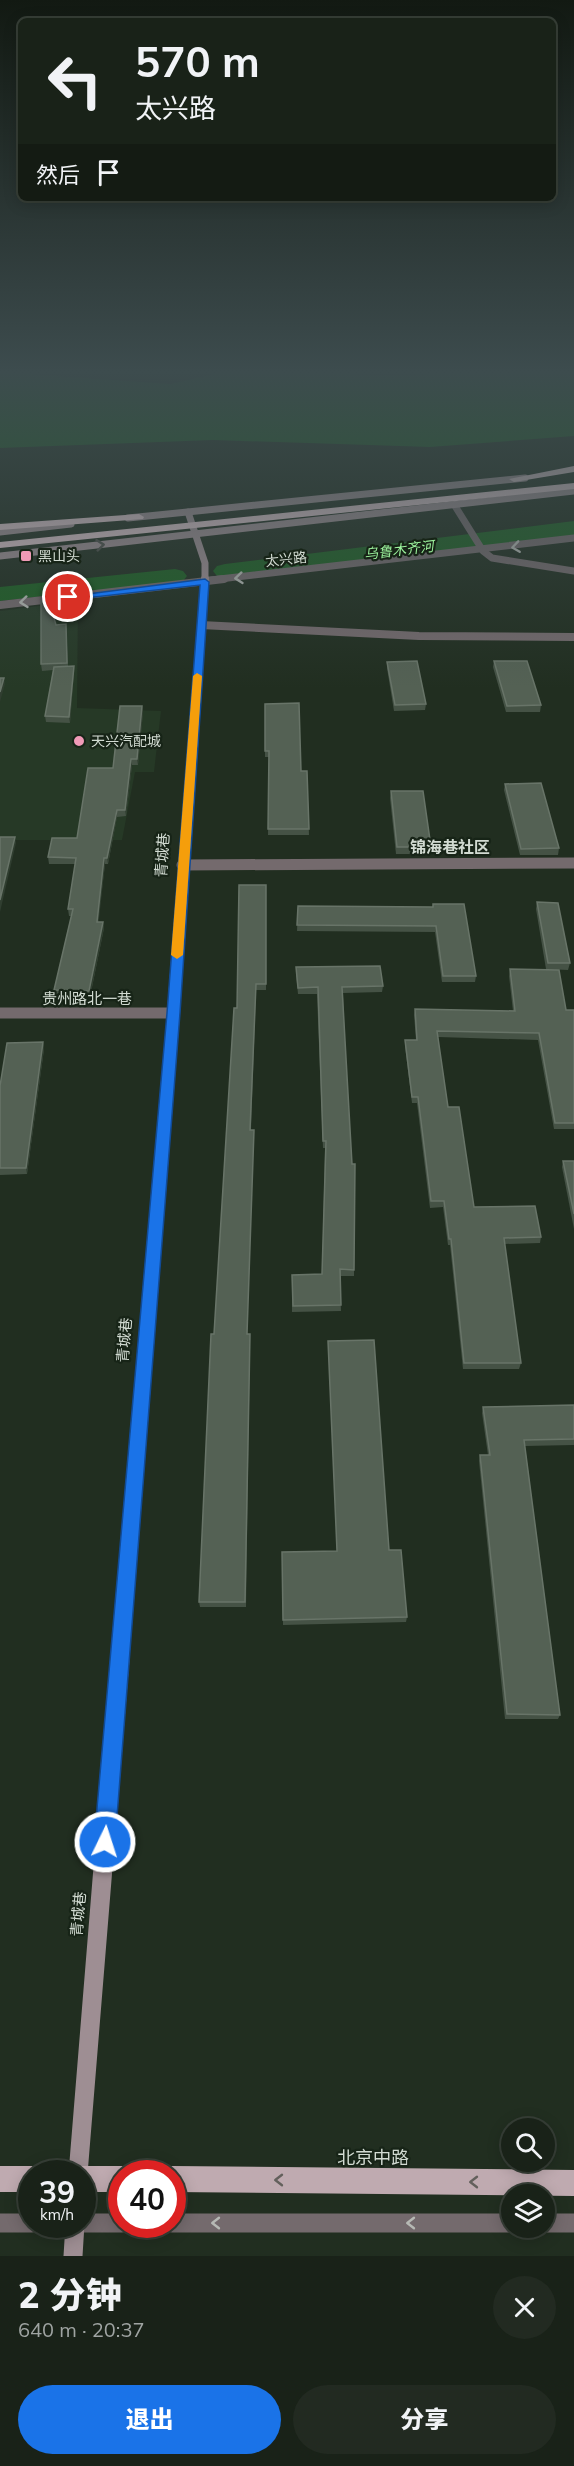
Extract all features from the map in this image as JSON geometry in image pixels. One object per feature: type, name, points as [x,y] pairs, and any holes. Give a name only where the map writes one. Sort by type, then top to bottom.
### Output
[{"type":"highway","points":[[514,479],[523,477]]},
{"type":"highway","points":[[0,537],[574,479]]},
{"type":"highway","points":[[0,545],[574,486]]},
{"type":"highway","points":[[468,504],[500,504],[574,497]]},
{"type":"highway","points":[[0,527],[69,520],[139,517]]},
{"type":"main road","points":[[0,2180],[18,2179]]},
{"type":"main road","name":"北京中路","points":[[186,2179],[574,2183]]},
{"type":"street","points":[[0,532],[525,477]]},
{"type":"street","points":[[0,556],[574,491]]},
{"type":"street","points":[[455,506],[479,545],[492,558],[574,571]]},
{"type":"street","name":"青城巷","points":[[79,2160],[173,1013],[182,865],[205,582],[205,563],[188,512]]},
{"type":"street","name":"太兴路","points":[[0,605],[205,582],[479,545],[574,538]]},
{"type":"street","points":[[201,625],[419,636],[574,636]]},
{"type":"street","points":[[182,865],[574,863]]},
{"type":"street","name":"贵州路北一巷","points":[[0,1013],[173,1013]]},
{"type":"street","points":[[0,2223],[18,2223]]},
{"type":"street","points":[[186,2223],[501,2223]]},
{"type":"street","points":[[555,2223],[574,2223]]},
{"type":"street","points":[[73,2256],[74,2238]]},
{"type":"shaded area","name":"天兴汽配城","points":[[78,601],[77,708],[161,711],[154,772],[135,772],[122,840],[0,840],[0,611]]},
{"type":"building","points":[[49,600],[56,625],[66,624],[67,663],[41,664],[41,601]]},
{"type":"building","points":[[417,661],[426,704],[395,705],[387,662]]},
{"type":"building","points":[[494,661],[527,661],[541,705],[507,706]]},
{"type":"building","points":[[74,666],[69,717],[45,716],[54,667]]},
{"type":"building","points":[[0,678],[4,678],[0,692]]},
{"type":"building","points":[[299,703],[301,771],[307,771],[309,829],[268,829],[269,751],[265,751],[265,704]]},
{"type":"building","points":[[120,706],[142,706],[137,759],[131,759],[125,810],[117,810],[107,858],[104,858],[97,922],[103,922],[89,991],[54,990],[73,909],[68,909],[76,858],[48,857],[52,838],[77,838],[88,768],[113,768]]},
{"type":"building","points":[[541,783],[559,848],[521,849],[505,784]]},
{"type":"building","points":[[391,791],[423,791],[431,847],[397,847]]},
{"type":"building","points":[[0,837],[15,837],[0,900]]},
{"type":"building","points":[[239,885],[266,885],[266,984],[256,984],[250,1130],[254,1130],[247,1334],[250,1334],[245,1602],[199,1602],[211,1334],[214,1334],[234,1008],[237,1008]]},
{"type":"building","points":[[537,902],[558,903],[570,963],[548,963]]},
{"type":"building","points":[[433,904],[464,904],[476,976],[443,976],[436,926],[297,925],[298,906],[433,907]]},
{"type":"building","points":[[380,966],[383,986],[342,987],[352,1164],[355,1164],[354,1270],[340,1269],[341,1305],[293,1306],[292,1275],[322,1274],[326,1141],[323,1141],[318,987],[298,988],[296,967]]},
{"type":"building","points":[[510,969],[559,970],[566,1010],[574,1010],[574,1123],[555,1123],[539,1033],[437,1031],[448,1107],[459,1107],[474,1207],[535,1206],[541,1237],[504,1238],[521,1363],[464,1363],[451,1239],[449,1239],[444,1201],[431,1201],[418,1097],[412,1097],[405,1040],[417,1040],[415,1009],[515,1011]]},
{"type":"building","points":[[43,1042],[26,1168],[0,1168],[0,1086],[7,1043]]},
{"type":"building","points":[[563,1161],[574,1161],[574,1214]]},
{"type":"building","points":[[374,1340],[389,1550],[401,1550],[407,1617],[283,1620],[282,1552],[337,1551],[328,1341]]},
{"type":"building","points":[[574,1405],[574,1439],[524,1440],[560,1715],[507,1714],[480,1455],[490,1455],[483,1407]]},
{"type":"waterway","name":"乌鲁木齐河","points":[[225,571],[574,528]]},
{"type":"waterway","name":"乌鲁木齐河","points":[[0,594],[175,576]]},
{"type":"slow traffic","points":[[177,955],[197,676]]},
{"type":"place","name":"黑山头","points":[[26,556]]},
{"type":"place","name":"天兴汽配城","points":[[79,741]]},
{"type":"district","name":"锦海巷社区","points":[[450,847]]},
{"type":"route","points":[[68,597],[205,582],[182,865],[173,1013],[105,1842]]}]
